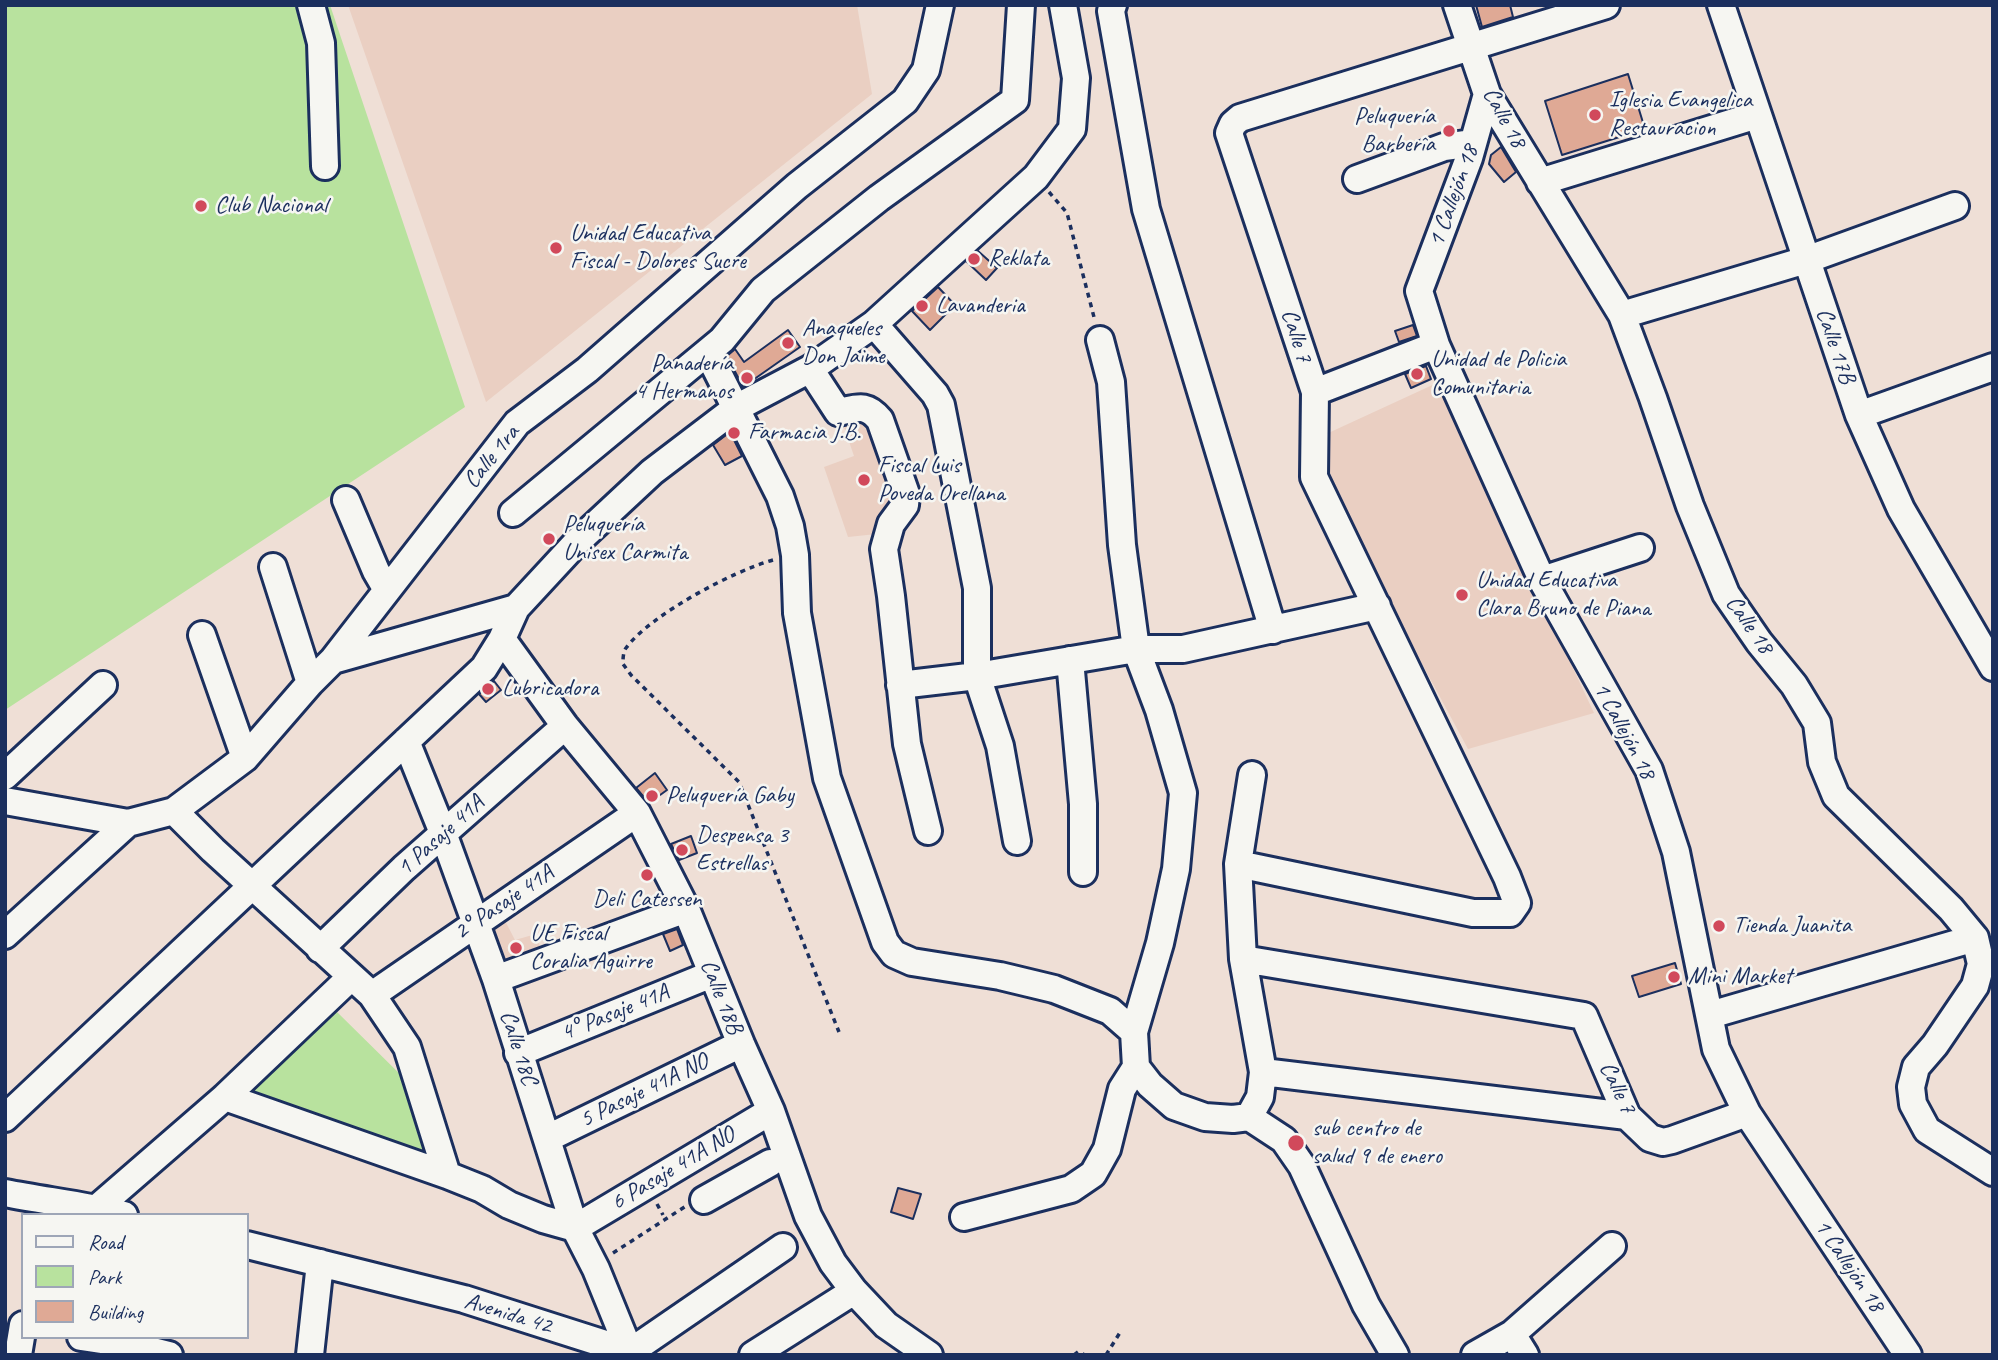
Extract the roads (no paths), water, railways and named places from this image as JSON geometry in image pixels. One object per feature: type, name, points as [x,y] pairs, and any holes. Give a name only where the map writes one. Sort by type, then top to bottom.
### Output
[{"type":"street","points":[[312,5],[321,43],[325,166]]},
{"type":"street","name":"Calle 1ra","points":[[5,801],[128,823],[174,811],[245,758],[333,660],[517,423],[587,370],[797,186],[905,102],[926,70],[940,5]]},
{"type":"street","points":[[513,513],[708,353],[763,290],[879,198],[1015,100],[1021,5]]},
{"type":"street","points":[[5,1118],[484,668],[502,639],[516,608],[578,541],[652,472],[736,408],[810,369],[874,324],[1036,177],[1072,129],[1076,78],[1063,5]]},
{"type":"street","points":[[1113,5],[1111,11],[1146,209],[1273,630]]},
{"type":"street","name":"Calle 18","points":[[1457,5],[1487,94],[1622,315],[1690,506],[1726,594],[1759,642],[1794,685],[1817,723],[1822,762],[1836,796],[1951,909],[1975,938]]},
{"type":"street","name":"Calle 7","points":[[1238,864],[1474,913],[1510,913],[1517,903],[1507,877],[1314,477],[1315,392],[1229,133],[1240,118],[1606,5]]},
{"type":"street","name":"Calle 17B","points":[[1721,5],[1859,415],[1901,509],[1993,667]]},
{"type":"street","name":"1 Callejón 18","points":[[1487,94],[1473,143],[1419,290],[1436,345],[1542,580],[1649,770],[1676,852],[1716,1049],[1747,1113],[1908,1355]]},
{"type":"street","points":[[1540,182],[1757,115]]},
{"type":"street","points":[[1357,179],[1444,147],[1473,143]]},
{"type":"street","points":[[1622,315],[1806,260],[1955,206]]},
{"type":"street","points":[[874,324],[935,394],[941,405],[977,588],[977,676],[1000,746],[1017,841]]},
{"type":"street","points":[[1100,340],[1111,382],[1122,545],[1136,649],[1159,710],[1184,793],[1176,869],[1160,943],[1134,1032],[1136,1067],[1150,1086],[1174,1106],[1205,1117],[1249,1117],[1284,1140],[1302,1166],[1366,1305],[1395,1355]]},
{"type":"street","points":[[1315,392],[1436,345]]},
{"type":"street","points":[[708,353],[780,496],[790,526],[795,555],[797,613],[827,778],[885,942],[894,954],[912,961],[1000,976],[1054,989],[1110,1011],[1134,1032]]},
{"type":"street","points":[[1859,415],[1993,367]]},
{"type":"street","points":[[810,369],[838,412],[863,408],[872,411],[880,420],[906,494],[905,505],[891,524],[884,549],[907,744],[928,831]]},
{"type":"street","points":[[346,500],[376,571],[387,590]]},
{"type":"street","points":[[1542,580],[1640,548]]},
{"type":"street","points":[[273,568],[310,683]]},
{"type":"street","points":[[900,685],[977,676],[1136,649],[1183,649],[1377,606]]},
{"type":"street","points":[[333,660],[516,608]]},
{"type":"street","points":[[202,635],[245,758]]},
{"type":"street","name":"Calle 18B","points":[[502,639],[565,726],[637,813],[686,909],[771,1111],[808,1216],[833,1263],[854,1292],[886,1325],[929,1355]]},
{"type":"street","points":[[1070,660],[1083,804],[1083,872]]},
{"type":"street","points":[[5,776],[103,685]]},
{"type":"street","name":"1 Pasaje 41A","points":[[320,949],[443,833],[565,726]]},
{"type":"street","name":"Calle 18C","points":[[406,741],[496,979],[575,1228],[596,1269],[631,1353]]},
{"type":"street","points":[[1249,1117],[1260,1097],[1264,1072],[1243,959],[1238,864],[1252,775]]},
{"type":"street","points":[[174,811],[372,995],[407,1047],[447,1175]]},
{"type":"street","name":"2° Pasaje 41A","points":[[372,995],[637,813]]},
{"type":"street","points":[[5,935],[128,823]]},
{"type":"street","points":[[496,979],[686,909]]},
{"type":"street","points":[[1710,1015],[1975,938],[1981,964],[1975,986],[1935,1045],[1916,1067],[1911,1087],[1913,1104],[1927,1130],[1993,1172]]},
{"type":"street","name":"Calle 7","points":[[1243,959],[1584,1016],[1627,1115],[1650,1138],[1663,1142],[1747,1113]]},
{"type":"street","name":"4° Pasaje 41A","points":[[519,1053],[712,974]]},
{"type":"street","points":[[97,1208],[225,1097],[351,977]]},
{"type":"street","name":"5 Pasaje 41A NO","points":[[548,1138],[741,1044]]},
{"type":"street","points":[[964,1217],[1071,1189],[1093,1174],[1107,1149],[1122,1089],[1136,1067]]},
{"type":"street","points":[[1264,1072],[1627,1115]]},
{"type":"street","points":[[225,1097],[447,1175],[543,1219],[575,1228]]},
{"type":"street","name":"6 Pasaje 41A NO","points":[[575,1228],[771,1111]]},
{"type":"street","points":[[704,1200],[770,1163]]},
{"type":"street","points":[[5,1192],[44,1208],[97,1208],[116,1213]]},
{"type":"street","name":"Avenida 42","points":[[248,1245],[464,1299],[631,1353]]},
{"type":"street","points":[[1475,1355],[1518,1344],[1612,1246]]},
{"type":"street","points":[[631,1353],[783,1247]]},
{"type":"street","points":[[310,1355],[320,1263]]},
{"type":"street","points":[[753,1355],[854,1292]]},
{"type":"street","points":[[18,1355],[21,1335]]},
{"type":"street","points":[[94,1339],[169,1355]]},
{"type":"place","name":"Iglesia Evangelica Restauracion","points":[[1595,115]]},
{"type":"place","name":"Peluquería Barberîa","points":[[1449,131]]},
{"type":"place","name":"Club Nacional","points":[[201,206]]},
{"type":"place","name":"Unidad Educativa Fiscal - Dolores Sucre","points":[[556,248]]},
{"type":"place","name":"Reklata","points":[[974,259]]},
{"type":"place","name":"Lavanderia","points":[[922,306]]},
{"type":"place","name":"Anaqueles Don Jaime","points":[[788,343]]},
{"type":"place","name":"Unidad de Policia Comunitaria","points":[[1417,374]]},
{"type":"place","name":"Panadería 4 Hermanos","points":[[747,378]]},
{"type":"place","name":"Farmacia J.B.","points":[[734,433]]},
{"type":"place","name":"Fiscal Luis Poveda Orellana","points":[[864,480]]},
{"type":"place","name":"Peluquería Unisex Carmita","points":[[549,539]]},
{"type":"place","name":"Unidad Educativa Clara Bruno de Piana","points":[[1462,595]]},
{"type":"place","name":"Lubricadora","points":[[488,689]]},
{"type":"place","name":"Peluquería Gaby","points":[[652,796]]},
{"type":"place","name":"Despensa 3 Estrellas","points":[[682,850]]},
{"type":"place","name":"Deli Catessen","points":[[647,875]]},
{"type":"place","name":"Tienda Juanita","points":[[1719,926]]},
{"type":"place","name":"UE Fiscal Coralia Aguirre","points":[[516,948]]},
{"type":"place","name":"Mini Market","points":[[1674,977]]},
{"type":"place","name":"sub centro de salud 9 de enero","points":[[1296,1143]]}]
